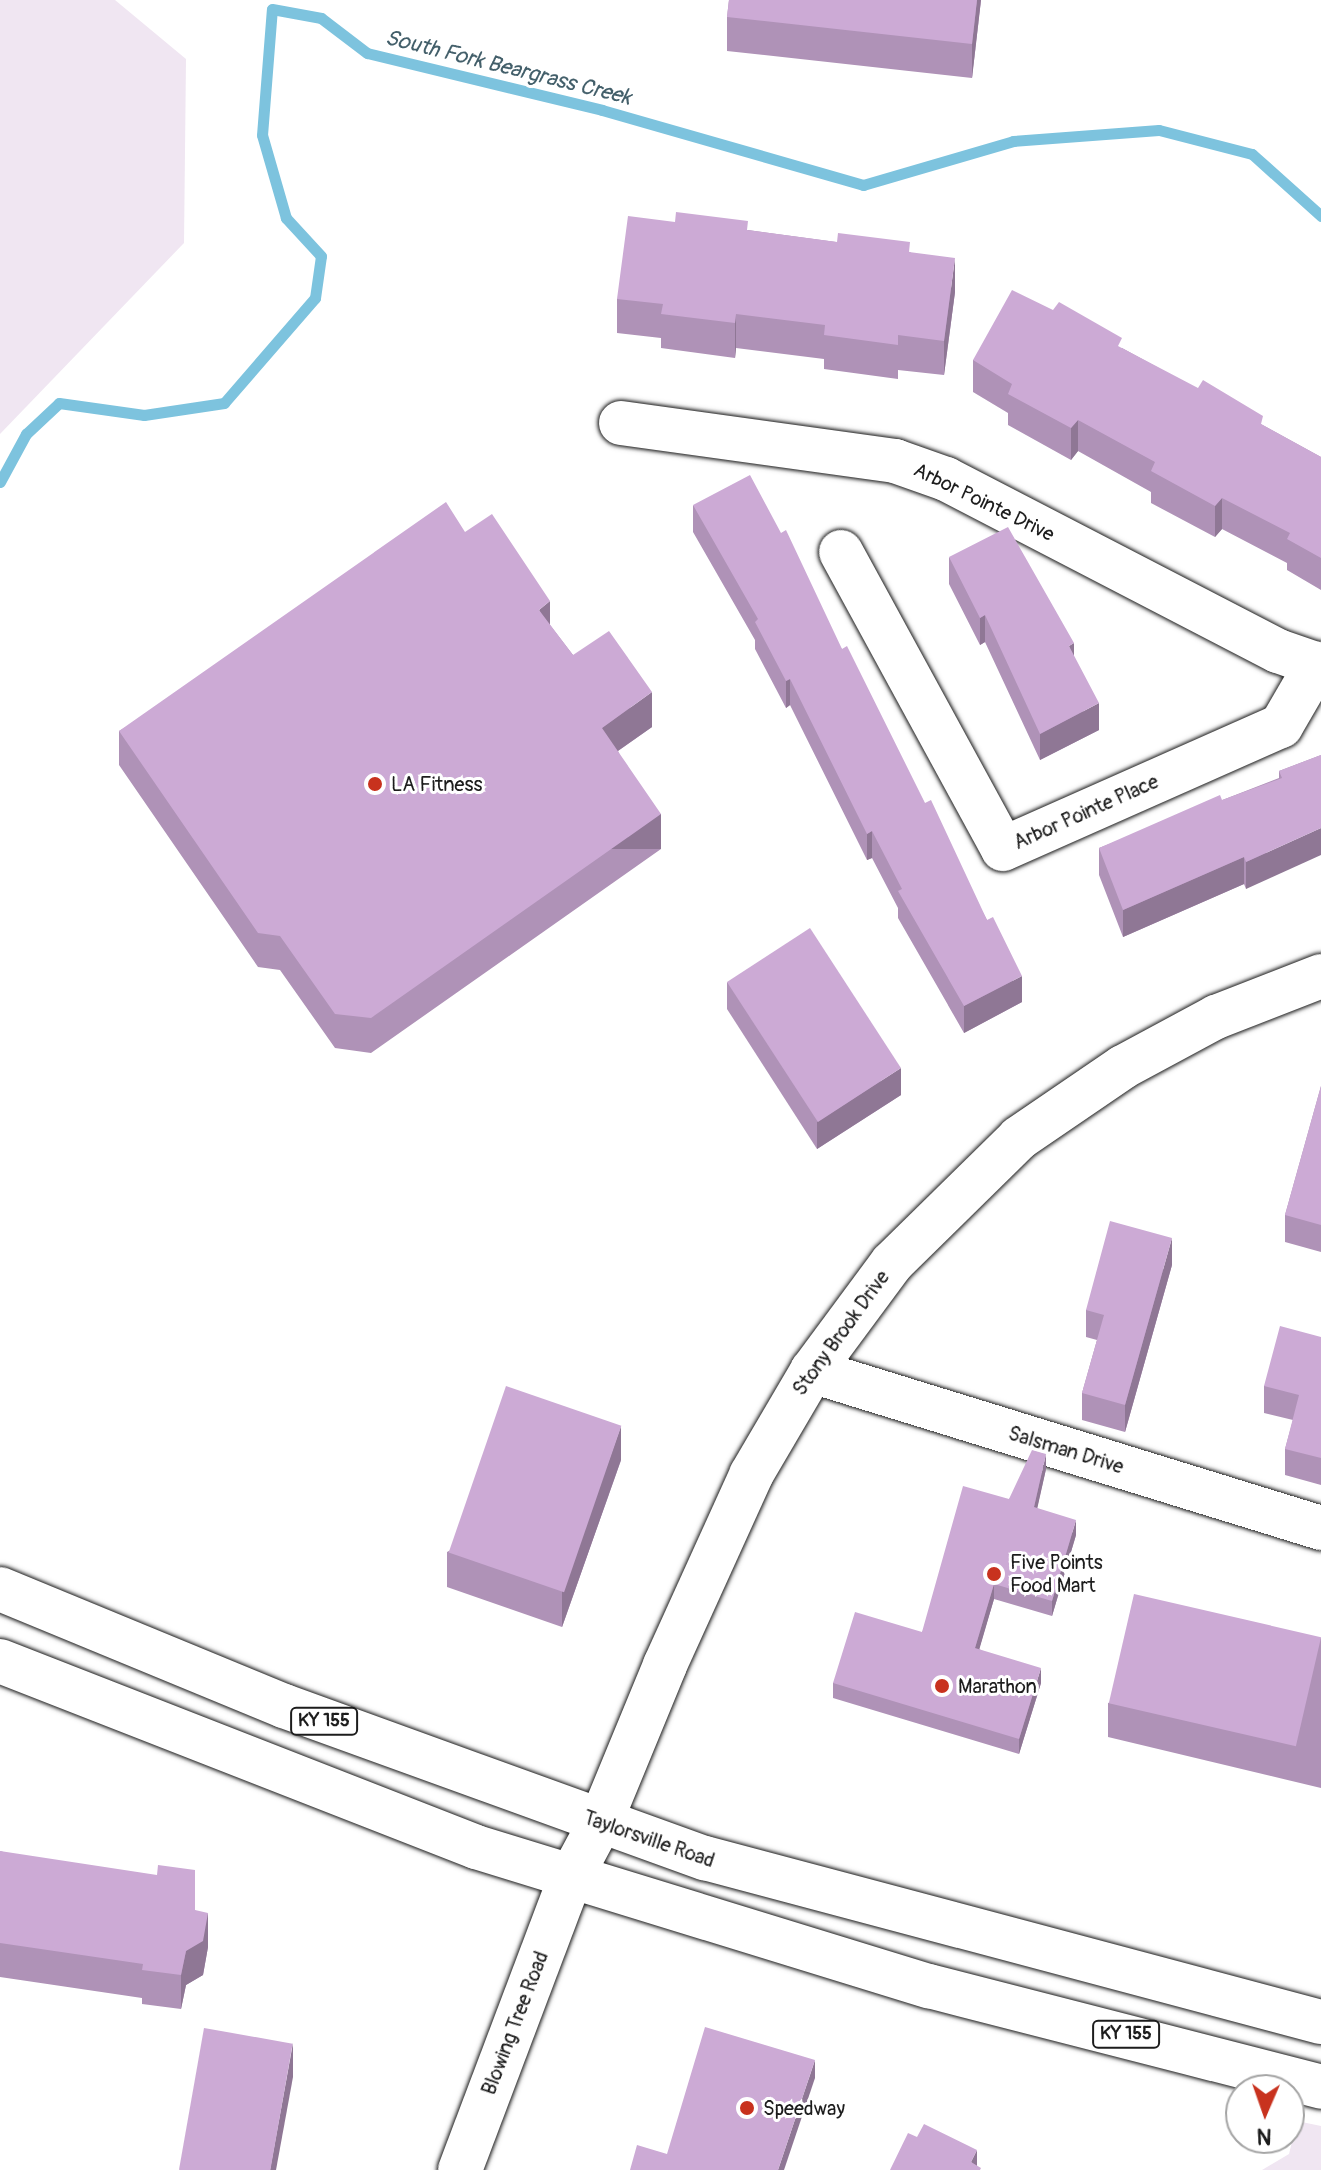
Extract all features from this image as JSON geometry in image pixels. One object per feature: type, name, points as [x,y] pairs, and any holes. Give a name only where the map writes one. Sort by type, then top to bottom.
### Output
[{"type":"street","name":"Arbor Pointe Drive","points":[[621,423],[895,461],[946,479],[1278,651],[1319,665]]},
{"type":"street","name":"Arbor Pointe Place","points":[[841,552],[1003,849],[1281,726],[1319,665]]},
{"type":"street","name":"Stony Brook Drive","points":[[571,1877],[600,1823],[751,1475],[812,1371],[892,1263],[1019,1138],[1136,1060],[1216,1017],[1321,976]]},
{"type":"street","name":"Salsman Drive","points":[[812,1371],[1321,1528]]},
{"type":"street","name":"Taylorsville Road","points":[[0,1589],[284,1706],[600,1823],[705,1858],[921,1919],[1321,2022]]},
{"type":"street","name":"KY 155","points":[[0,1661],[261,1767],[571,1877],[929,1986],[1320,2084]]},
{"type":"street","name":"Blowing Tree Road","points":[[460,2170],[571,1877]]},
{"type":"shaded area","points":[[0,0],[115,0],[186,59],[184,243],[0,434]]},
{"type":"shaded area","points":[[1305,2123],[1321,2126],[1321,2170],[1262,2170],[1289,2154],[1305,2154]]},
{"type":"building","points":[[729,0],[977,0],[972,44],[727,17]]},
{"type":"building","points":[[676,212],[748,221],[747,230],[837,242],[838,233],[910,242],[909,252],[955,258],[944,341],[898,335],[898,345],[824,335],[825,325],[736,314],[735,323],[661,314],[663,304],[617,299],[628,216],[675,222]]},
{"type":"building","points":[[1012,290],[1053,310],[1059,302],[1122,338],[1118,346],[1198,388],[1203,380],[1263,416],[1261,424],[1321,457],[1321,558],[1287,539],[1290,533],[1222,498],[1215,506],[1151,471],[1155,462],[1078,420],[1071,428],[1008,394],[1012,384],[973,360]]},
{"type":"building","points":[[750,475],[781,533],[786,530],[842,649],[847,646],[925,803],[931,800],[987,920],[993,917],[1022,976],[964,1006],[898,891],[902,889],[872,831],[867,834],[790,679],[786,681],[755,622],[758,619],[693,505]]},
{"type":"building","name":"LA Fitness","points":[[446,502],[465,532],[492,514],[550,601],[539,610],[573,655],[609,631],[652,692],[602,728],[661,814],[371,1018],[335,1014],[280,936],[258,933],[119,731]]},
{"type":"building","points":[[1008,527],[1074,643],[1069,646],[1099,703],[1040,734],[985,615],[980,618],[949,557]]},
{"type":"building","points":[[1321,755],[1321,828],[1246,862],[1244,857],[1123,910],[1099,848],[1220,795],[1222,800],[1282,778],[1279,771]]},
{"type":"building","points":[[810,928],[901,1068],[818,1122],[727,982]]},
{"type":"building","points":[[1321,1086],[1321,1225],[1285,1215]]},
{"type":"building","points":[[1110,1221],[1172,1238],[1125,1405],[1082,1393],[1104,1315],[1086,1310]]},
{"type":"building","points":[[1280,1326],[1321,1337],[1321,1458],[1285,1449],[1299,1395],[1264,1386]]},
{"type":"building","points":[[506,1386],[621,1426],[564,1592],[449,1552]]},
{"type":"building","points":[[1032,1450],[1046,1454],[1034,1507],[1076,1520],[1052,1601],[994,1584],[975,1648],[1041,1668],[1019,1739],[833,1683],[855,1612],[922,1632],[963,1486],[1009,1499]]},
{"type":"building","points":[[1134,1594],[1321,1637],[1296,1746],[1109,1703]]},
{"type":"building","points":[[0,1851],[157,1875],[158,1865],[195,1870],[195,1910],[208,1913],[203,1941],[186,1951],[181,1975],[142,1970],[143,1964],[0,1943]]},
{"type":"building","points":[[705,2027],[815,2060],[778,2170],[630,2170],[637,2145],[667,2154]]},
{"type":"building","points":[[204,2028],[293,2044],[270,2170],[179,2170]]},
{"type":"building","points":[[924,2124],[977,2150],[971,2162],[980,2170],[890,2170],[908,2133],[917,2137]]},
{"type":"waterway","name":"South Fork Beargrass Creek","points":[[0,482],[26,434],[59,403],[144,415],[224,403],[315,298],[321,256],[286,218],[262,135],[272,9],[321,18],[367,53],[602,110],[863,185],[1013,141],[1159,130],[1252,154],[1321,216]]},
{"type":"place","name":"LA Fitness","points":[[375,784]]},
{"type":"place","name":"Five Points Food Mart","points":[[994,1574]]},
{"type":"place","name":"Marathon","points":[[942,1686]]},
{"type":"place","name":"Speedway","points":[[747,2108]]}]
